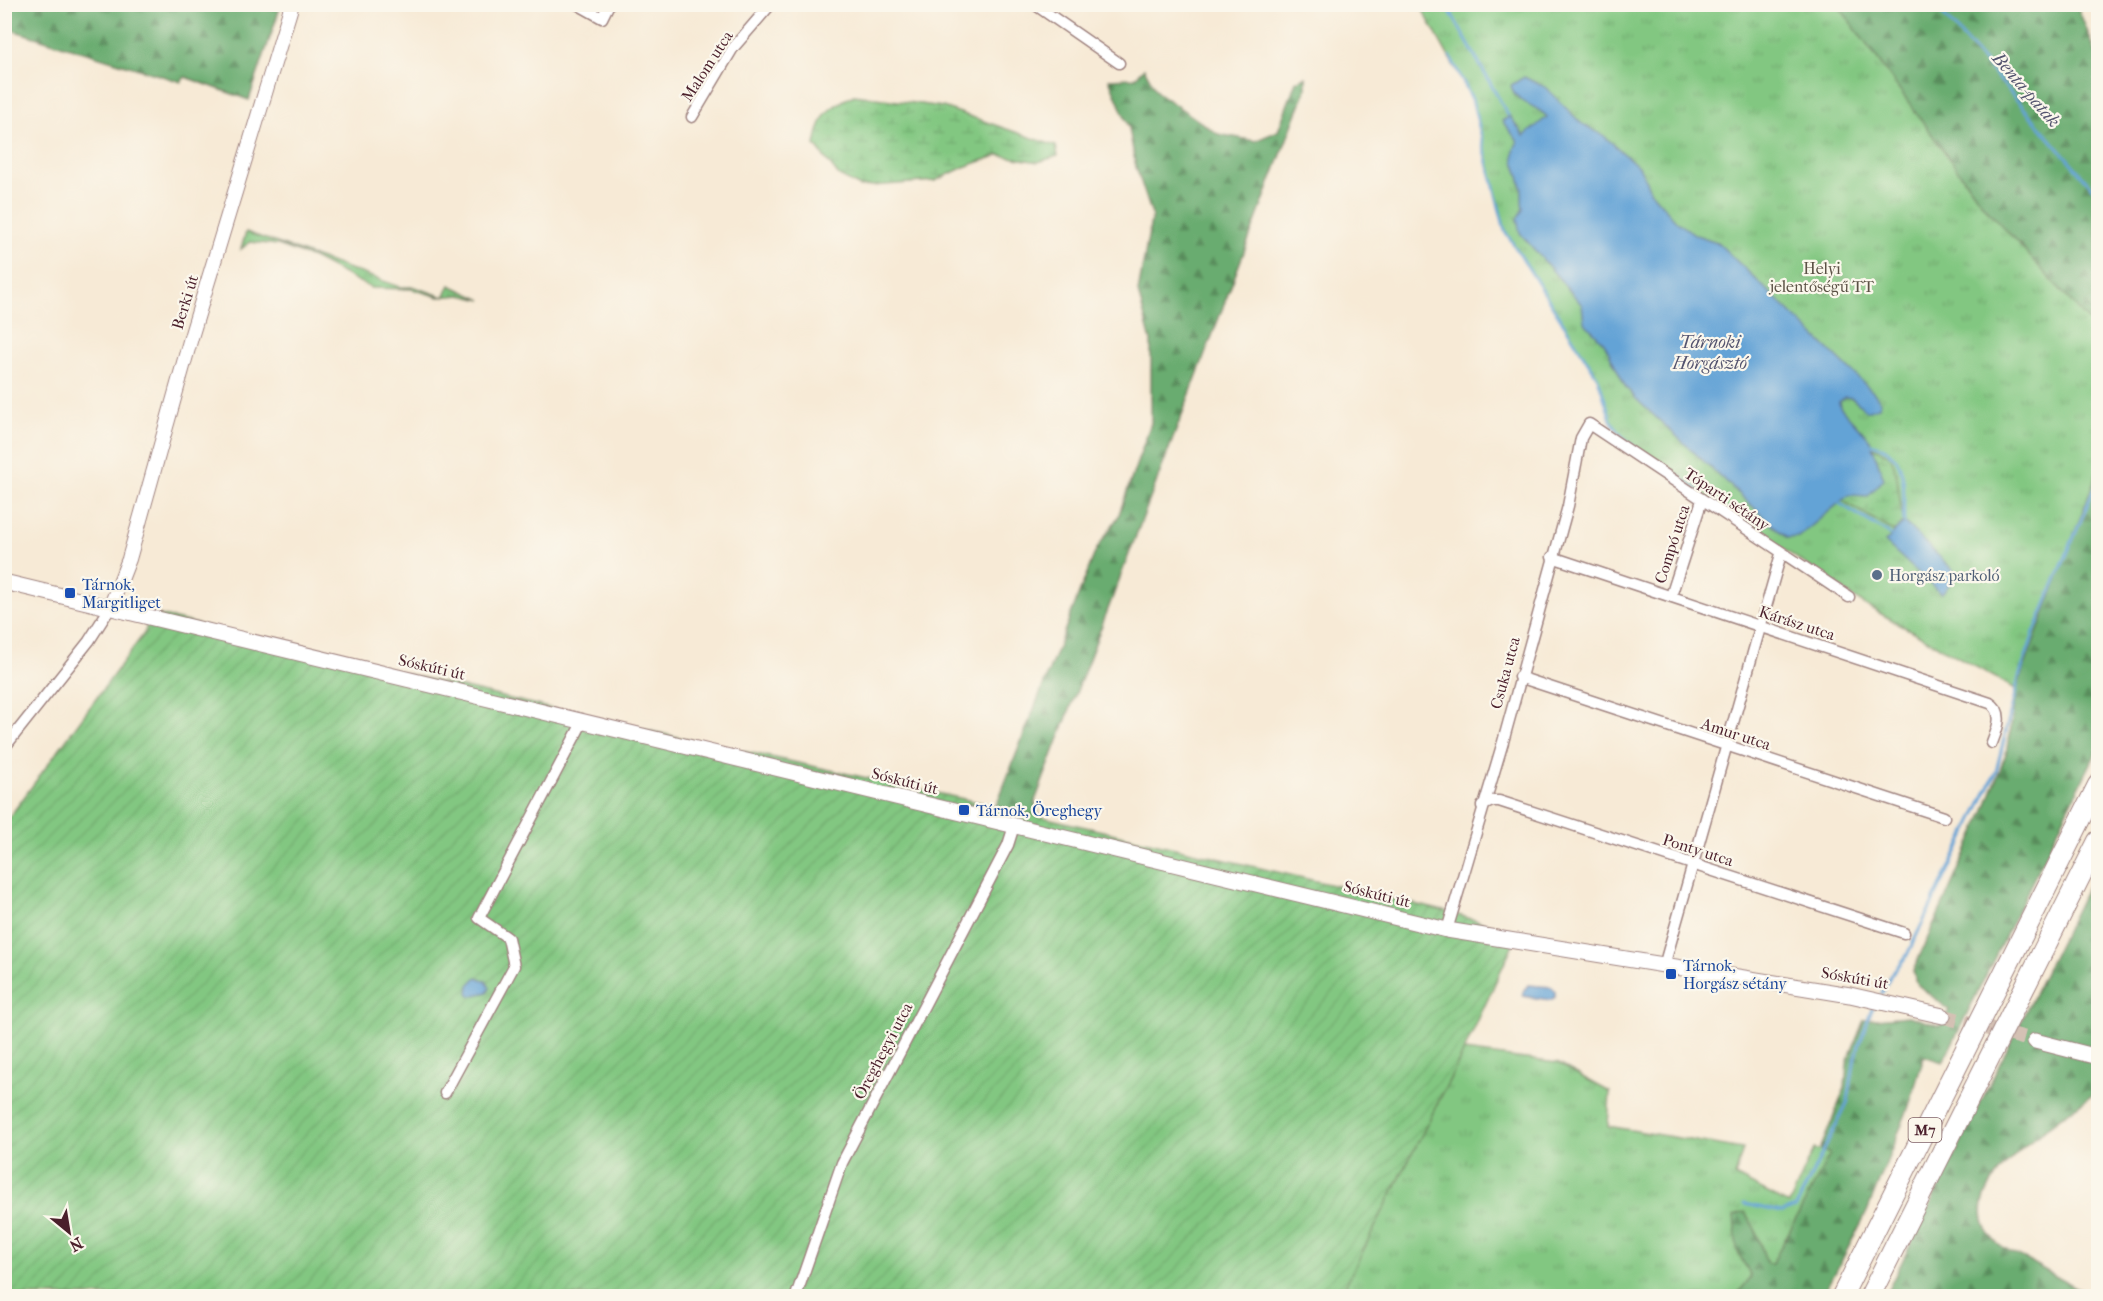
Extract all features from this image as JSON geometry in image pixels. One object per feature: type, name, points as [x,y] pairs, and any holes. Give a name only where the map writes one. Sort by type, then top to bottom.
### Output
[{"type":"highway","name":"M7","points":[[1842,1296],[2098,785]]},
{"type":"highway","name":"M7","points":[[1870,1296],[2098,841]]},
{"type":"main road","name":"Sóskúti út","points":[[4,582],[1447,930],[1850,995],[1943,1016]]},
{"type":"main road","points":[[2035,1041],[2098,1057]]},
{"type":"street","name":"Berki út","points":[[110,608],[129,559],[192,334],[292,4]]},
{"type":"street","points":[[577,4],[602,18],[609,4]]},
{"type":"street","name":"Malom utca","points":[[692,117],[733,48],[771,4]]},
{"type":"street","points":[[1034,4],[1119,63]]},
{"type":"street","name":"Tóparti sétány","points":[[1589,424],[1781,554],[1849,597]]},
{"type":"street","name":"Csuka utca","points":[[1447,930],[1482,806],[1503,742],[1573,487],[1581,438],[1589,424]]},
{"type":"street","name":"Compó utca","points":[[1671,597],[1702,500]]},
{"type":"street","points":[[1664,966],[1781,554]]},
{"type":"street","name":"Kárász utca","points":[[1552,557],[1990,703],[1995,706],[1998,714],[1992,743]]},
{"type":"street","points":[[4,748],[89,641],[110,608]]},
{"type":"street","name":"Amur utca","points":[[1519,677],[1944,818]]},
{"type":"street","points":[[445,1093],[514,966],[508,938],[479,918],[583,721]]},
{"type":"street","name":"Ponty utca","points":[[1482,806],[1492,801],[1499,801],[1904,933]]},
{"type":"street","name":"Öreghegyi utca","points":[[796,1296],[824,1208],[842,1163],[1008,845],[1014,826]]},
{"type":"green space","points":[[5,4],[281,5],[249,100],[185,77],[181,82],[5,28]]},
{"type":"green space","points":[[2068,4],[2078,8],[2098,58],[2098,331],[1983,205],[1838,5]]},
{"type":"green space","name":"Helyi jelentőségű TT","points":[[1420,5],[1908,5],[2098,224],[2098,572],[2028,696],[1867,606],[1635,448],[1620,434],[1611,420],[1598,378],[1505,231],[1472,99]]},
{"type":"green space","points":[[1144,68],[1157,92],[1218,134],[1255,141],[1278,131],[1296,81],[1306,77],[1306,89],[1035,801],[1039,817],[996,806],[1096,550],[1118,517],[1151,423],[1151,341],[1138,292],[1152,215],[1136,167],[1129,128],[1109,79],[1135,78]]},
{"type":"green space","points":[[854,95],[943,107],[1056,146],[1058,156],[1038,162],[999,155],[964,167],[935,181],[860,187],[839,176],[815,145],[822,119],[837,104]]},
{"type":"green space","points":[[246,232],[400,287],[415,287],[443,297],[412,289],[371,288],[313,258],[278,245],[250,242],[241,249]]},
{"type":"green space","points":[[450,285],[482,300],[461,295],[444,297]]},
{"type":"green space","points":[[1866,444],[1890,455],[1893,464],[1904,522],[1895,532],[1841,500]]},
{"type":"green space","points":[[2098,470],[2098,749],[1943,1062],[1924,1056],[1909,1106],[1867,1212],[1823,1296],[1736,1296],[1751,1277],[1737,1250],[1734,1216],[1745,1212],[1755,1229],[1767,1264],[1772,1264],[1830,1154],[1820,1150],[1845,1088],[1847,1063],[1864,1020],[1909,1016],[1940,1026],[1949,1010],[1918,985],[1913,971],[1984,812],[2008,748],[2016,690]]},
{"type":"green space","points":[[150,613],[599,720],[996,806],[1448,912],[1518,933],[1464,1051],[1340,1296],[5,1296],[5,823],[145,632]]},
{"type":"green space","points":[[2098,865],[2098,1091],[2035,1137],[2012,1158],[1994,1180],[1983,1202],[1984,1224],[1999,1245],[2091,1296],[1885,1296]]},
{"type":"green space","points":[[1464,1051],[1557,1063],[1610,1092],[1608,1126],[1743,1149],[1735,1176],[1789,1204],[1814,1149],[1831,1153],[1772,1264],[1767,1264],[1755,1229],[1737,1250],[1751,1277],[1736,1296],[1340,1296]]},
{"type":"water","name":"Tárnoki Horgásztó","points":[[1524,77],[1545,87],[1582,124],[1603,135],[1640,168],[1651,192],[1677,222],[1696,235],[1717,242],[1874,393],[1881,402],[1879,407],[1866,411],[1852,398],[1845,397],[1839,402],[1840,407],[1870,440],[1884,479],[1868,496],[1849,495],[1798,537],[1787,538],[1635,398],[1625,386],[1604,343],[1584,322],[1582,305],[1520,233],[1517,219],[1523,209],[1522,190],[1514,158],[1518,141],[1502,121],[1510,116],[1524,136],[1547,117],[1521,100],[1513,91],[1511,85]]},
{"type":"water","points":[[1904,522],[1958,575],[1941,594],[1885,542]]},
{"type":"water","points":[[477,977],[486,981],[490,988],[488,992],[471,996],[468,993],[469,985]]},
{"type":"water","points":[[1528,985],[1552,987],[1555,997],[1551,1000],[1523,996]]},
{"type":"waterway","points":[[1446,4],[1508,115]]},
{"type":"waterway","name":"Benta-patak","points":[[1934,4],[2098,194]]},
{"type":"waterway","points":[[1450,56],[1472,99],[1505,231],[1598,378],[1611,420],[1620,434],[1635,448],[1697,489]]},
{"type":"waterway","points":[[1869,443],[1887,450],[1899,464],[1903,483],[1904,522]]},
{"type":"waterway","points":[[1882,993],[1891,974],[1906,957],[1996,772],[2019,677],[2034,633],[2098,479]]},
{"type":"waterway","points":[[1839,503],[1891,535]]},
{"type":"waterway","points":[[1744,1204],[1782,1212],[1796,1207],[1848,1101],[1855,1057],[1872,1009]]},
{"type":"tunnel","points":[[1943,1016],[2035,1041]]},
{"type":"place","name":"Horgász parkoló","points":[[1877,575]]},
{"type":"place","name":"Tárnok, Margitliget","points":[[70,593]]},
{"type":"place","name":"Tárnok, Öreghegy","points":[[964,810]]},
{"type":"place","name":"Tárnok, Horgász sétány","points":[[1671,974]]}]
